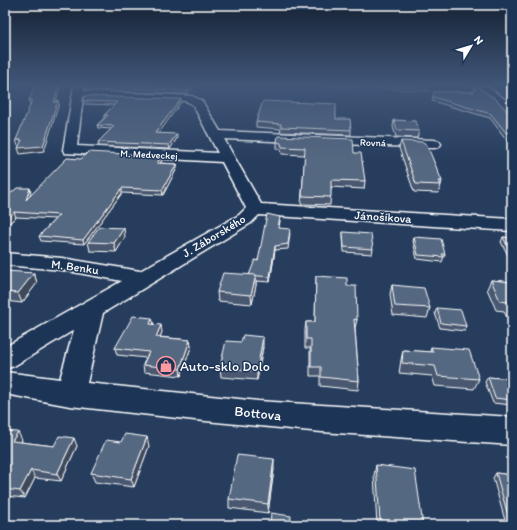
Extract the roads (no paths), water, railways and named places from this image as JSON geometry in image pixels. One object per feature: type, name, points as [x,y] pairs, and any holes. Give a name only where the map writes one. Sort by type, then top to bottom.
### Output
[{"type":"street","name":"M. Medveckej","points":[[75,111],[70,150],[228,158]]},
{"type":"street","name":"J. Záborského","points":[[5,359],[245,219],[255,209],[203,111]]},
{"type":"street","name":"Rovná","points":[[216,135],[434,144]]},
{"type":"street","name":"Jánošíkova","points":[[255,209],[512,225]]},
{"type":"street","name":"M. Benku","points":[[5,259],[62,264],[144,278]]},
{"type":"street","points":[[70,394],[92,308]]},
{"type":"street","name":"Bottova","points":[[5,383],[70,394],[323,420],[512,431]]},
{"type":"place","name":"Auto-sklo Dolo","points":[[166,366]]}]
